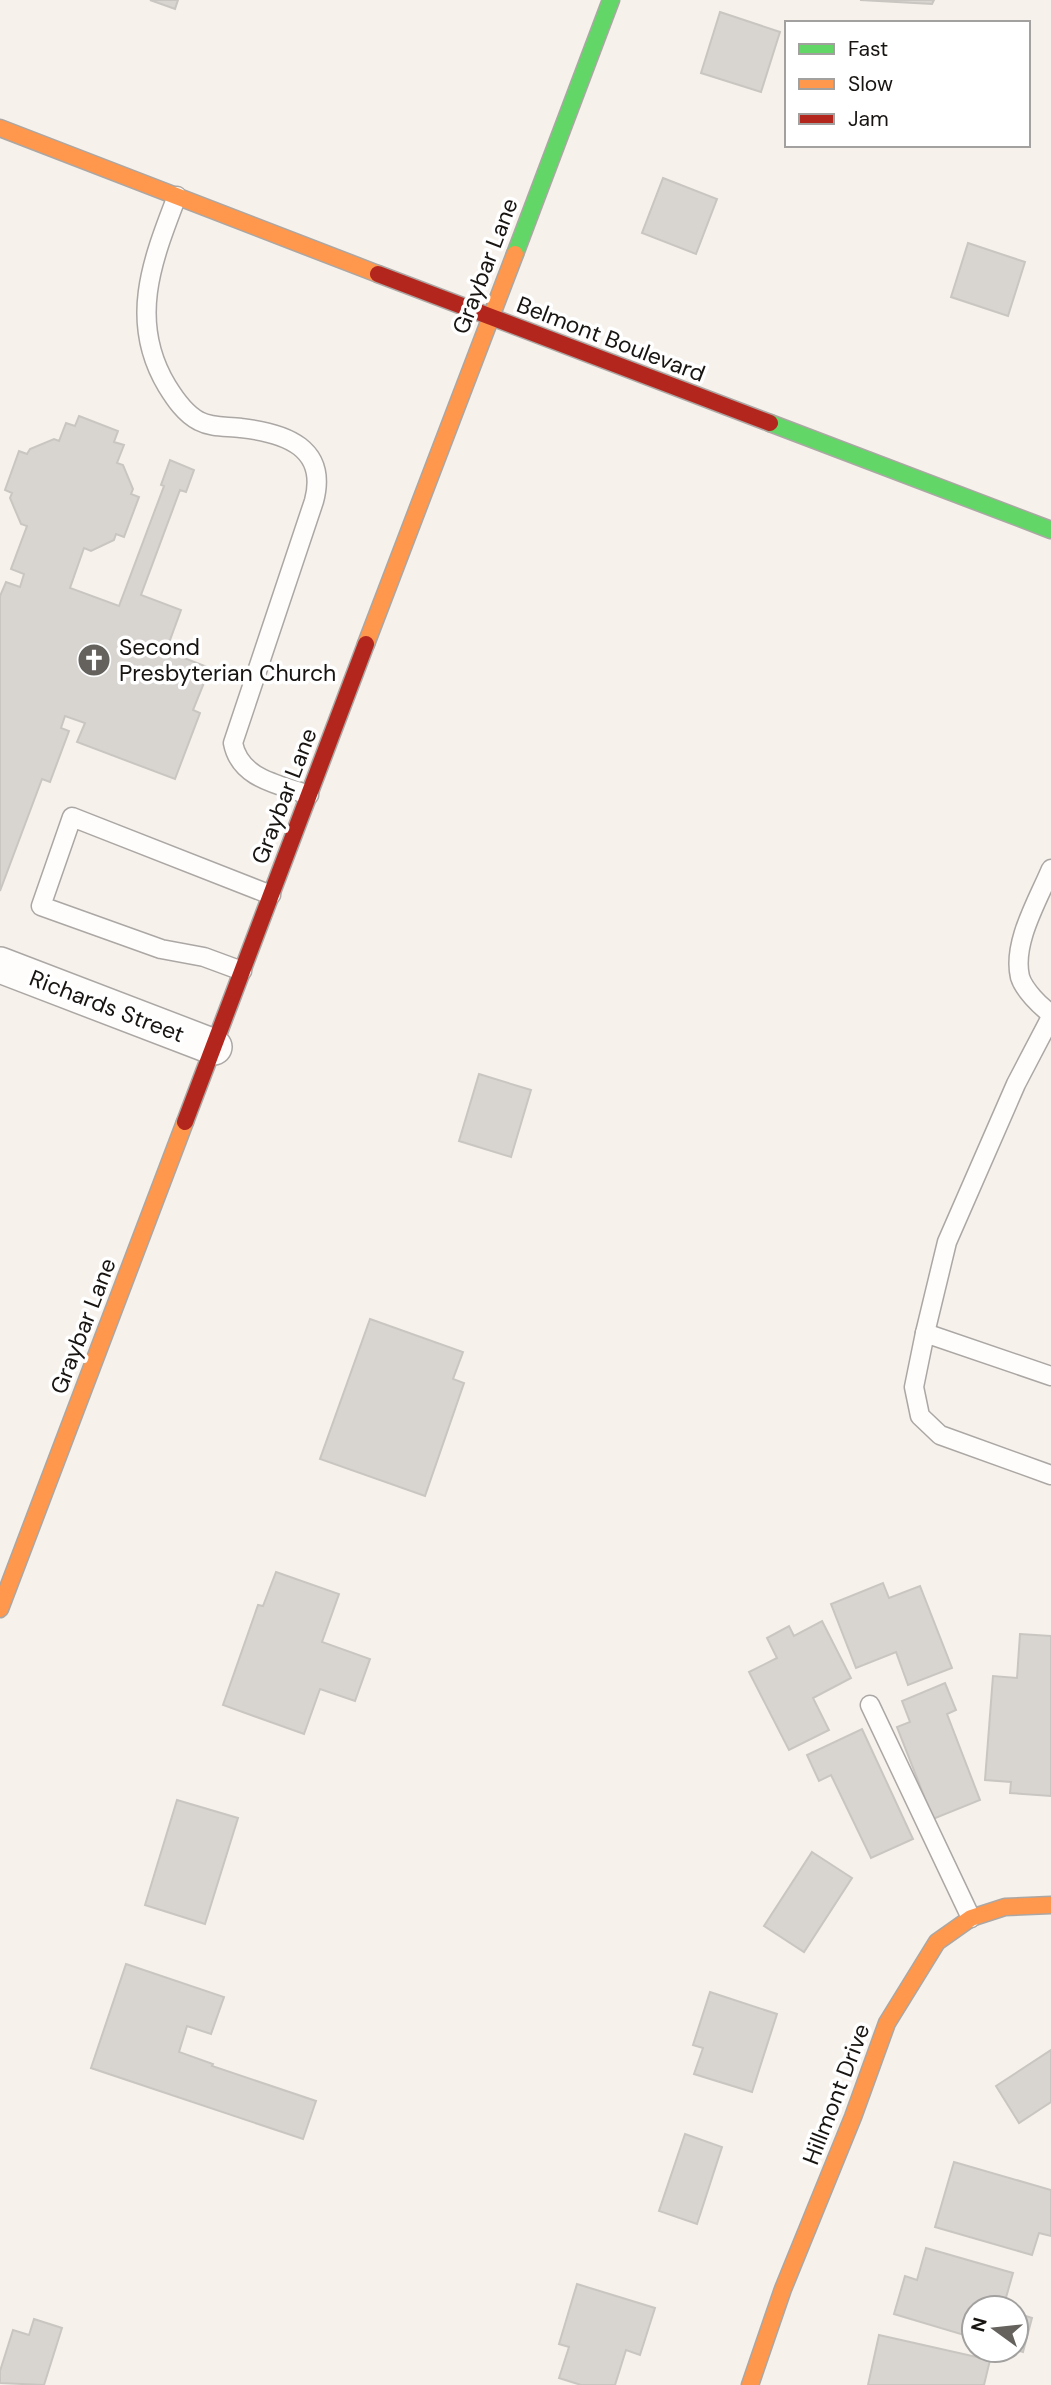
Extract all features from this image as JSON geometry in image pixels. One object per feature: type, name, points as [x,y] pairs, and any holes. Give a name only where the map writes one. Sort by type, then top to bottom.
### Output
[{"type":"street","name":"Graybar Lane","points":[[0,1609],[611,0]]},
{"type":"street","name":"Belmont Boulevard","points":[[0,128],[1051,530]]},
{"type":"street","name":"Richards Street","points":[[0,965],[214,1047]]},
{"type":"street","name":"Hillmont Drive","points":[[750,2385],[783,2289],[853,2117],[887,2023],[937,1942],[971,1918],[1005,1908],[1051,1905]]},
{"type":"lane","points":[[177,196],[150,270],[148,285],[147,330],[159,372],[173,396],[199,421],[211,426],[243,428],[283,436],[295,442],[313,463],[319,477],[318,487],[233,743],[236,757],[245,768],[309,796]]},
{"type":"lane","points":[[242,971],[204,957],[161,949],[41,906],[72,817],[271,895]]},
{"type":"lane","points":[[1051,869],[1019,945],[1020,978],[1051,1015],[1016,1084],[947,1242],[914,1387],[920,1416],[940,1435],[1051,1475]]},
{"type":"lane","points":[[925,1333],[1051,1376]]},
{"type":"lane","points":[[870,1705],[971,1918]]},
{"type":"building","points":[[150,0],[178,0],[175,9]]},
{"type":"building","points":[[860,0],[934,0],[932,4]]},
{"type":"building","points":[[720,12],[780,32],[761,92],[701,73]]},
{"type":"building","points":[[663,178],[717,199],[696,254],[642,233]]},
{"type":"building","points":[[968,243],[1025,262],[1008,316],[951,297]]},
{"type":"building","name":"Second Presbyterian Church","points":[[79,416],[118,431],[114,442],[124,445],[117,463],[123,465],[133,489],[131,494],[139,497],[124,537],[116,534],[114,540],[91,551],[84,548],[70,588],[119,606],[164,486],[161,485],[170,460],[194,470],[186,492],[180,490],[141,595],[181,610],[166,651],[210,668],[193,710],[200,713],[175,779],[77,742],[85,723],[65,716],[61,728],[69,731],[50,782],[42,779],[0,891],[0,596],[6,582],[20,587],[24,574],[11,569],[27,526],[21,524],[10,498],[12,493],[5,490],[19,451],[27,454],[30,449],[54,439],[59,441],[66,423],[75,426]]},
{"type":"building","points":[[479,1074],[531,1090],[511,1157],[459,1141]]},
{"type":"building","points":[[370,1319],[463,1352],[453,1379],[464,1383],[425,1496],[320,1459]]},
{"type":"building","points":[[276,1572],[339,1594],[322,1642],[370,1659],[355,1701],[320,1689],[304,1734],[223,1705],[258,1605],[263,1606]]},
{"type":"building","points":[[883,1583],[889,1598],[920,1586],[952,1668],[908,1685],[896,1652],[856,1668],[831,1604]]},
{"type":"building","points":[[822,1621],[851,1678],[813,1698],[829,1730],[789,1750],[749,1672],[777,1658],[767,1638],[789,1626],[794,1636]]},
{"type":"building","points":[[1020,1634],[1051,1636],[1051,1796],[1010,1793],[1011,1782],[985,1780],[993,1676],[1017,1678]]},
{"type":"building","points":[[945,1683],[956,1710],[947,1714],[980,1800],[933,1819],[897,1727],[910,1722],[902,1701]]},
{"type":"building","points":[[862,1729],[913,1839],[871,1858],[831,1775],[819,1781],[807,1755]]},
{"type":"building","points":[[177,1800],[238,1818],[205,1924],[145,1905]]},
{"type":"building","points":[[812,1852],[852,1878],[804,1952],[764,1926]]},
{"type":"building","points":[[126,1964],[224,1997],[211,2034],[187,2026],[179,2052],[316,2101],[303,2139],[91,2068]]},
{"type":"building","points":[[710,1992],[777,2014],[752,2092],[694,2074],[703,2048],[693,2045]]},
{"type":"building","points":[[1051,2050],[1051,2102],[1019,2123],[996,2086]]},
{"type":"building","points":[[685,2134],[722,2147],[697,2224],[659,2211]]},
{"type":"building","points":[[954,2162],[1051,2190],[1051,2236],[1039,2233],[1032,2255],[935,2227]]},
{"type":"building","points":[[926,2248],[1013,2273],[1007,2294],[960,2294],[960,2334],[894,2314],[905,2276],[917,2280]]},
{"type":"building","points":[[577,2284],[655,2308],[640,2355],[626,2350],[615,2385],[581,2385],[559,2378],[569,2347],[559,2344]]},
{"type":"building","points":[[34,2319],[62,2328],[44,2385],[0,2383],[0,2371],[13,2330],[29,2335]]},
{"type":"building","points":[[879,2335],[960,2353],[960,2364],[989,2364],[984,2385],[868,2385]]},
{"type":"traffic: fast","points":[[515,254],[611,0]]},
{"type":"traffic: fast","points":[[770,423],[1051,530]]},
{"type":"traffic: slow","points":[[0,128],[378,274]]},
{"type":"traffic: slow","points":[[366,644],[515,254]]},
{"type":"traffic: slow","points":[[0,1609],[185,1122]]},
{"type":"traffic: slow","points":[[750,2385],[783,2289],[853,2117],[887,2023],[937,1942],[971,1918],[1005,1907],[1051,1905]]},
{"type":"traffic: jam","points":[[378,274],[770,423]]},
{"type":"traffic: jam","points":[[185,1122],[366,644]]},
{"type":"place","name":"Second Presbyterian Church","points":[[94,660]]}]
